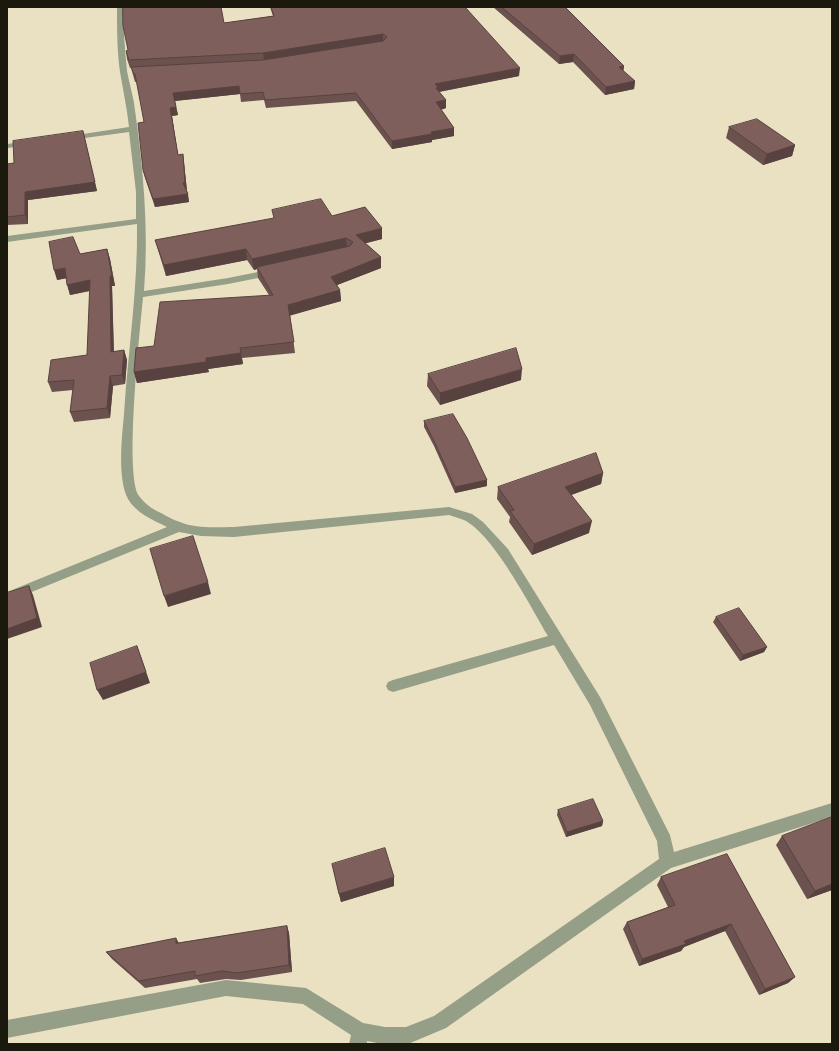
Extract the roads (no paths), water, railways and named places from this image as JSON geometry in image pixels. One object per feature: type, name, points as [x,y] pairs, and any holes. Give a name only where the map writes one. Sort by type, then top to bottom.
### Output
[{"type":"street","points":[[120,7],[120,34],[128,72],[132,129],[140,192],[142,259],[131,376],[127,455],[128,476],[132,497],[145,510],[178,527],[201,531],[234,532],[448,511],[468,517],[479,525],[504,552],[595,701],[665,840],[667,862]]},
{"type":"street","points":[[62,139],[132,129]]},
{"type":"street","points":[[7,146],[38,142]]},
{"type":"street","points":[[7,239],[141,221]]},
{"type":"street","points":[[138,295],[228,281],[282,270]]},
{"type":"street","points":[[7,597],[178,527]]},
{"type":"street","points":[[393,686],[557,639]]},
{"type":"street","points":[[7,1029],[226,988],[306,996],[359,1038],[406,1036],[440,1022],[667,862],[832,810]]}]
